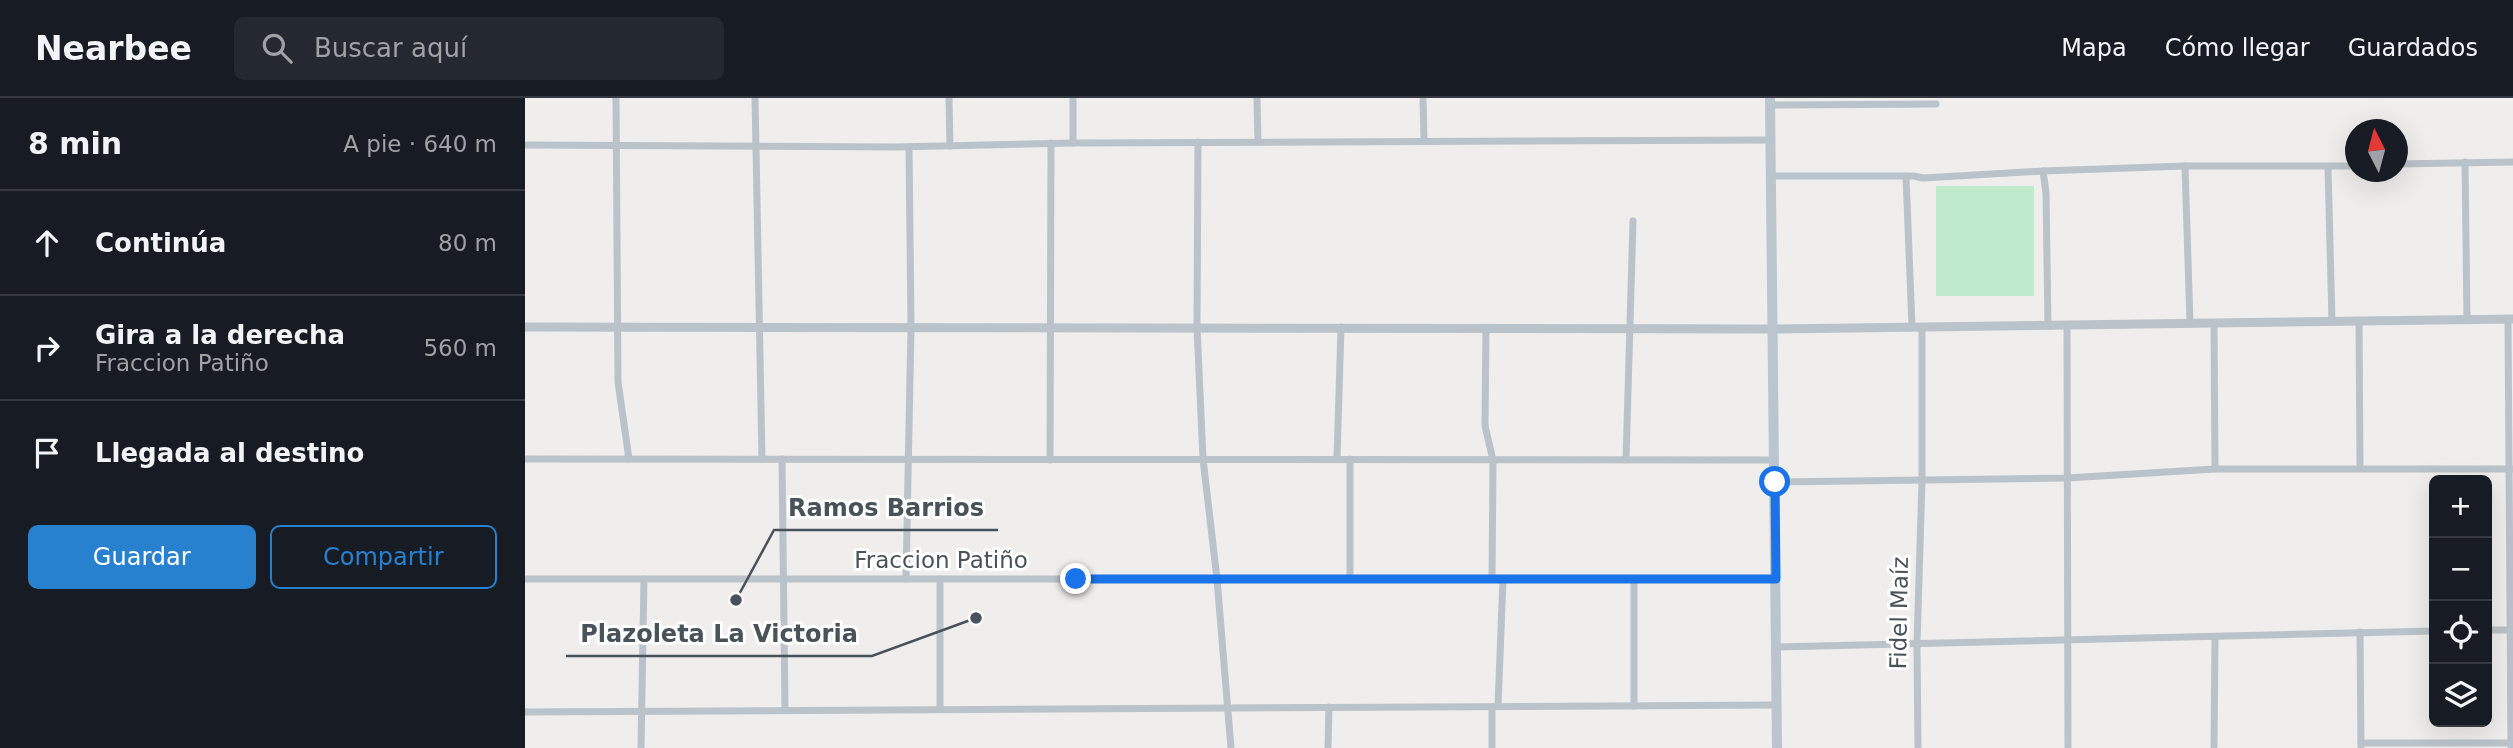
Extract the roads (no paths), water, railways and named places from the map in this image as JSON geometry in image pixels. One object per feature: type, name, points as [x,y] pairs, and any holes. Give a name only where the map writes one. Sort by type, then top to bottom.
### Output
[{"type":"main road","points":[[1770,101],[1777,748]]},
{"type":"street","points":[[616,98],[618,382],[629,459]]},
{"type":"street","points":[[755,98],[762,459]]},
{"type":"street","points":[[949,98],[950,146]]},
{"type":"street","points":[[1073,98],[1073,143]]},
{"type":"street","points":[[1257,98],[1258,142]]},
{"type":"street","points":[[1423,98],[1424,141]]},
{"type":"street","points":[[1770,101],[1935,104]]},
{"type":"street","points":[[525,145],[755,147],[1771,139]]},
{"type":"street","points":[[1198,142],[1198,327],[1203,459],[1217,579],[1231,748]]},
{"type":"street","points":[[1050,460],[1051,144]]},
{"type":"street","points":[[906,579],[911,326],[909,146]]},
{"type":"street","points":[[2465,162],[2467,320]]},
{"type":"street","points":[[2408,164],[2513,162]]},
{"type":"street","points":[[1771,176],[1923,178],[2185,166],[2345,166]]},
{"type":"street","points":[[2185,166],[2190,324]]},
{"type":"street","points":[[2328,167],[2332,322]]},
{"type":"street","points":[[2043,171],[2046,193],[2048,326]]},
{"type":"street","name":"Fidel Maíz","points":[[1906,176],[1917,327],[1922,480],[1917,644],[1918,748]]},
{"type":"street","points":[[1626,460],[1633,221]]},
{"type":"street","points":[[525,327],[1773,329],[2510,319],[2511,745],[2361,746],[2360,632]]},
{"type":"street","points":[[2359,321],[2360,467]]},
{"type":"street","points":[[2214,323],[2215,469]]},
{"type":"street","points":[[2067,325],[2068,748]]},
{"type":"street","points":[[1337,459],[1341,327]]},
{"type":"street","points":[[1486,328],[1485,426],[1493,460],[1492,579]]},
{"type":"street","points":[[525,459],[1775,460]]},
{"type":"street","points":[[782,459],[785,710]]},
{"type":"street","points":[[1350,459],[1350,579]]},
{"type":"street","points":[[1775,482],[2067,478],[2215,469],[2511,468]]},
{"type":"street","name":"Fraccion Patiño","points":[[525,579],[1776,579]]},
{"type":"street","points":[[641,748],[644,579]]},
{"type":"street","points":[[940,579],[940,709]]},
{"type":"street","points":[[1492,748],[1503,579]]},
{"type":"street","points":[[1634,579],[1634,706]]},
{"type":"street","points":[[2492,630],[2512,630]]},
{"type":"street","points":[[1777,647],[2429,631]]},
{"type":"street","points":[[2214,746],[2215,637]]},
{"type":"street","points":[[525,712],[1777,705]]},
{"type":"street","points":[[1328,748],[1329,707]]},
{"type":"place","name":"Ramos Barrios","points":[[736,600]]},
{"type":"place","name":"Plazoleta La Victoria","points":[[976,618]]}]
